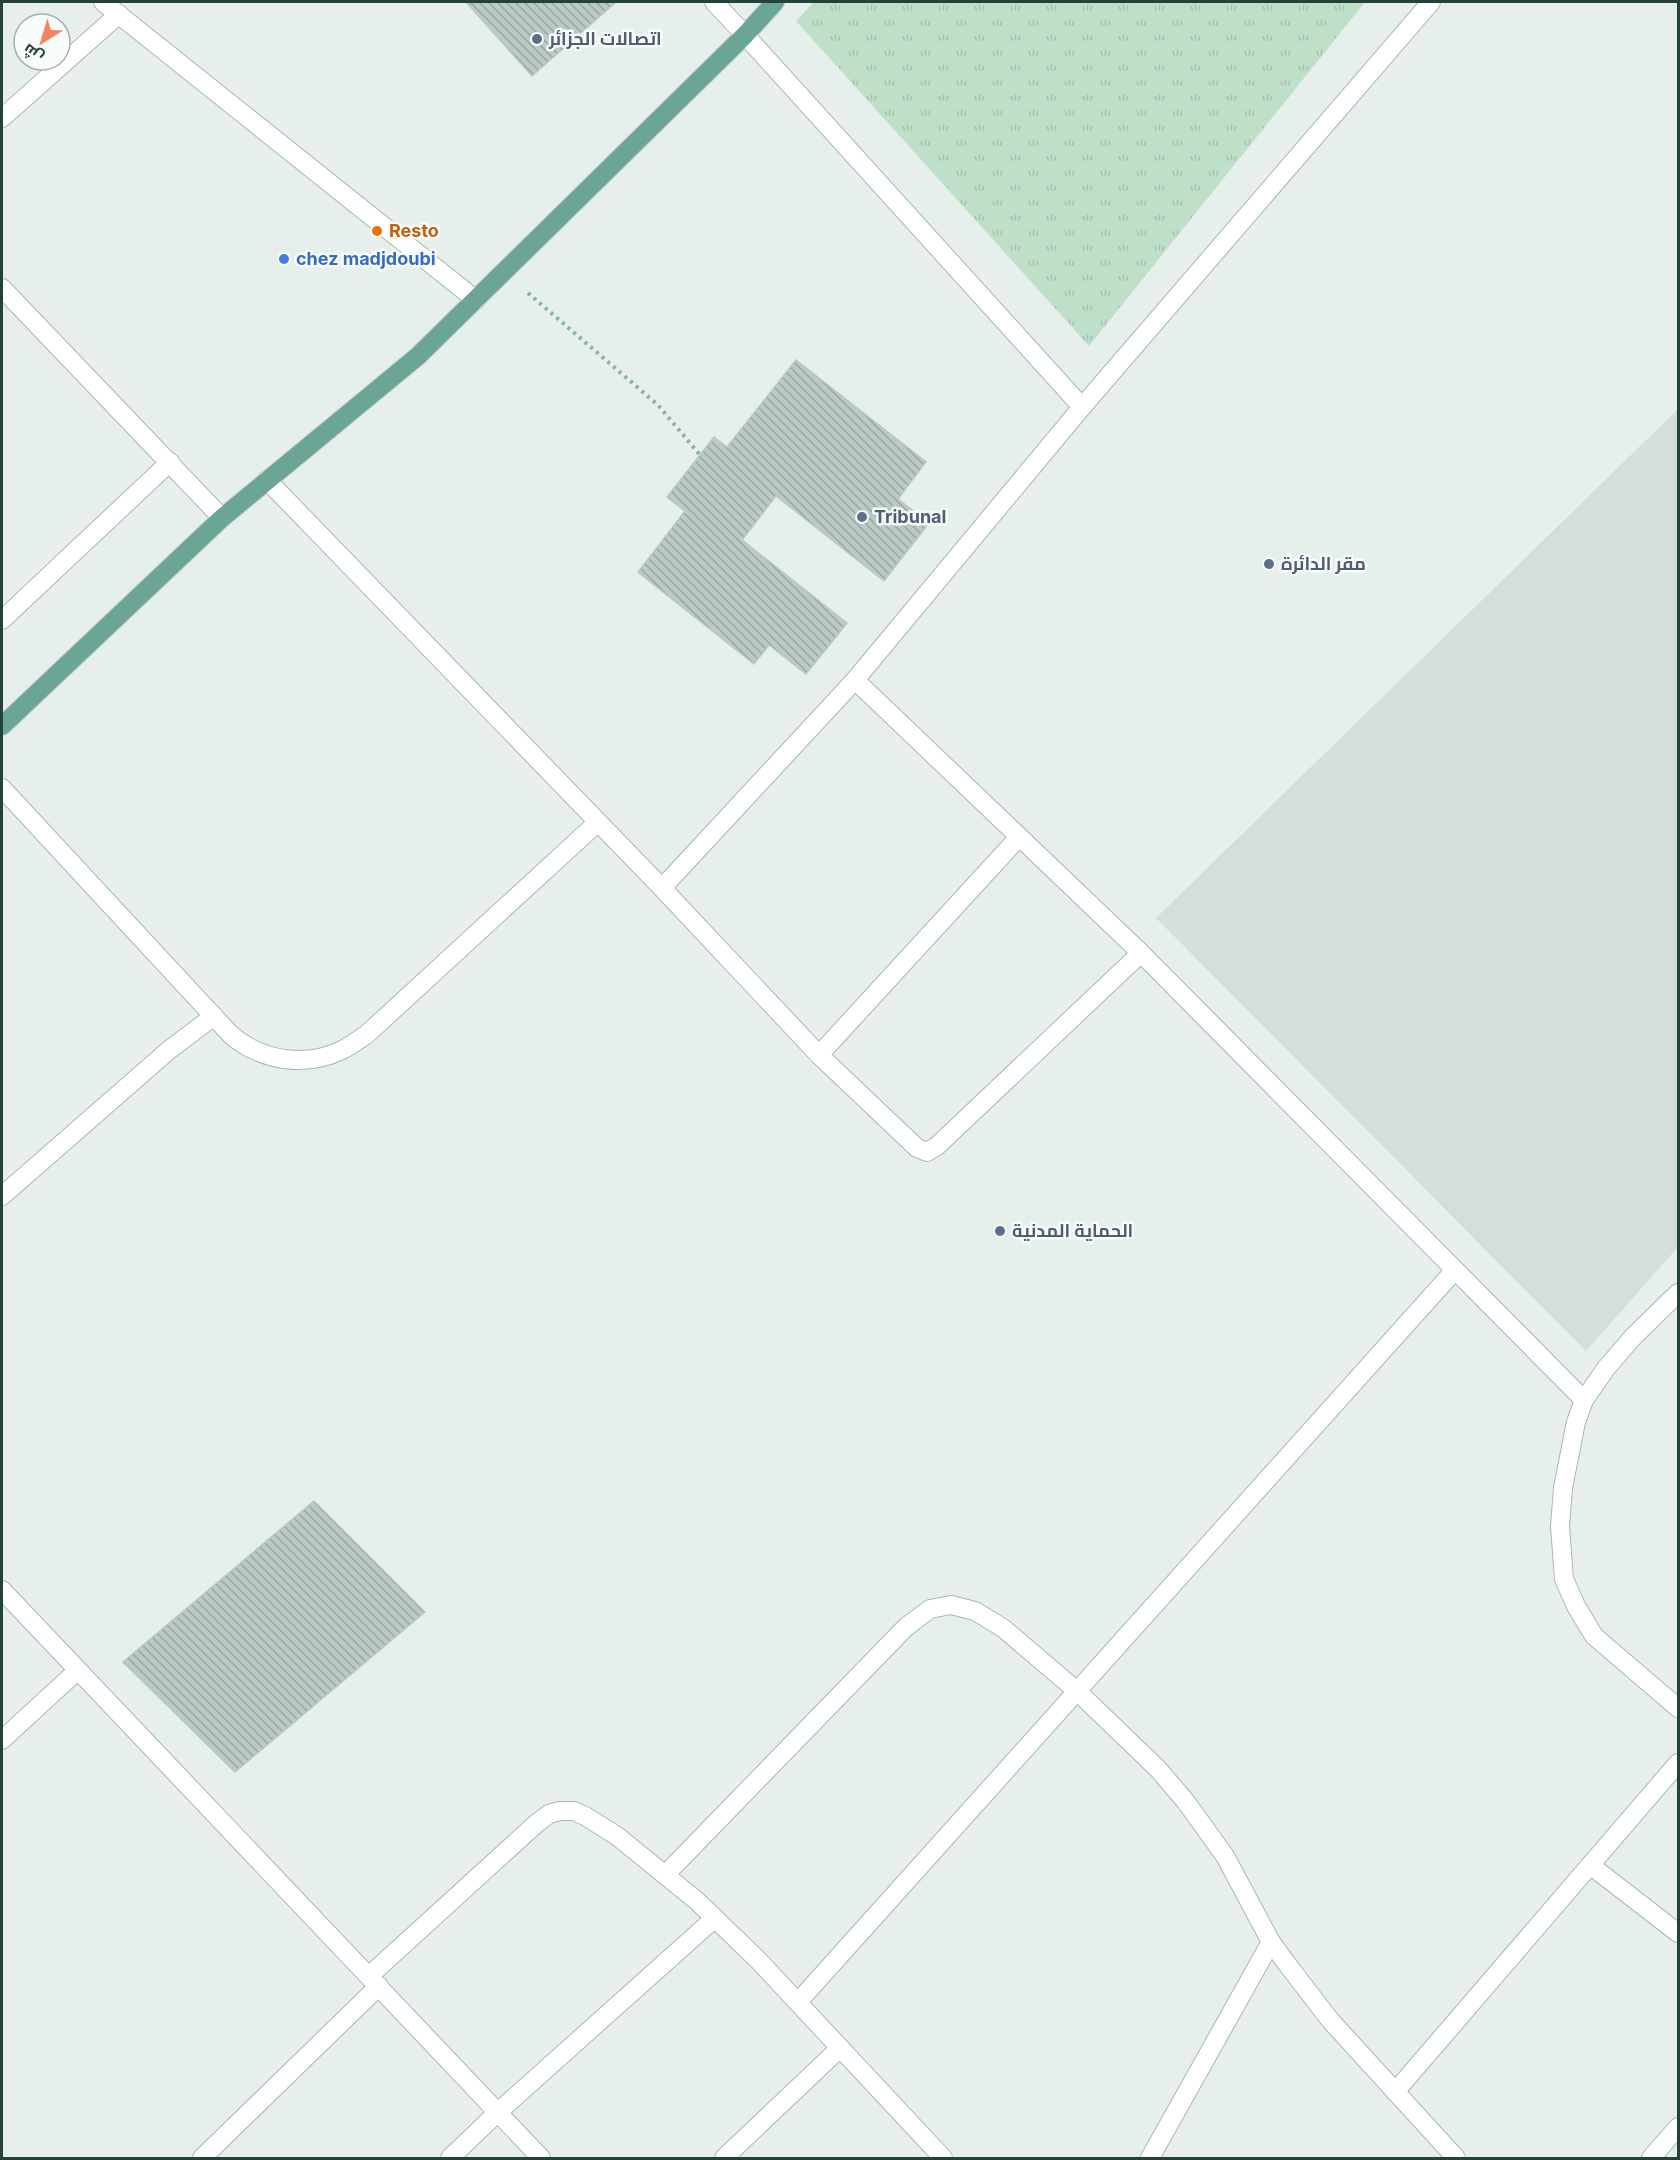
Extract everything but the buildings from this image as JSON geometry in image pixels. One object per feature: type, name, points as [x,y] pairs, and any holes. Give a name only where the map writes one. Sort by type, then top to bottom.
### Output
[{"type":"main road","points":[[2,726],[222,518],[418,356],[745,35],[775,2]]},
{"type":"street","points":[[103,2],[476,300]]},
{"type":"street","points":[[714,2],[1083,407]]},
{"type":"street","points":[[662,888],[855,680],[1083,407],[1431,2]]},
{"type":"street","points":[[2,118],[119,14]]},
{"type":"street","points":[[2,288],[222,518]]},
{"type":"street","points":[[2,620],[170,462]]},
{"type":"street","points":[[267,480],[662,888],[819,1055],[909,1142],[927,1152],[937,1146],[1141,953]]},
{"type":"street","points":[[855,680],[1141,953],[1584,1400]]},
{"type":"street","points":[[2,788],[242,1044],[272,1056],[300,1061],[342,1050],[366,1035],[598,822]]},
{"type":"street","points":[[819,1055],[1019,837]]},
{"type":"street","points":[[2,1196],[169,1050],[214,1016]]},
{"type":"street","points":[[798,2002],[1455,1270]]},
{"type":"street","points":[[1678,1293],[1607,1367],[1584,1400],[1576,1422],[1563,1488],[1560,1526],[1564,1579],[1576,1606],[1594,1636],[1678,1708]]},
{"type":"street","points":[[2,1590],[541,2158]]},
{"type":"street","points":[[665,1875],[906,1627],[930,1610],[951,1605],[975,1611],[1003,1628],[1077,1691],[1158,1769],[1186,1802],[1225,1856],[1271,1942],[1330,2020],[1456,2158]]},
{"type":"street","points":[[2,1740],[77,1671]]},
{"type":"street","points":[[1395,2092],[1678,1762]]},
{"type":"street","points":[[202,2158],[374,1981],[537,1823],[549,1814],[560,1810],[574,1811],[600,1824],[715,1918],[798,2002],[943,2158]]},
{"type":"street","points":[[1590,1865],[1678,1933]]},
{"type":"street","points":[[450,2158],[498,2112],[715,1918]]},
{"type":"street","points":[[1150,2158],[1271,1942]]},
{"type":"street","points":[[724,2158],[840,2048]]},
{"type":"street","points":[[1651,2158],[1678,2127]]},
{"type":"path","points":[[528,293],[658,405],[700,455]]},
{"type":"shaded area","points":[[1678,409],[1678,1247],[1586,1351],[1156,918]]},
{"type":"green space","points":[[814,2],[1365,2],[1089,346],[796,21]]},
{"type":"place","name":"اتصالات الجزائر","points":[[537,39]]},
{"type":"place","name":"Resto","points":[[377,231]]},
{"type":"place","name":"chez madjdoubi","points":[[284,259]]},
{"type":"place","name":"Tribunal","points":[[862,517]]},
{"type":"place","name":"مقر الدائرة","points":[[1269,564]]},
{"type":"place","name":"الحماية المدنية","points":[[1000,1231]]}]
